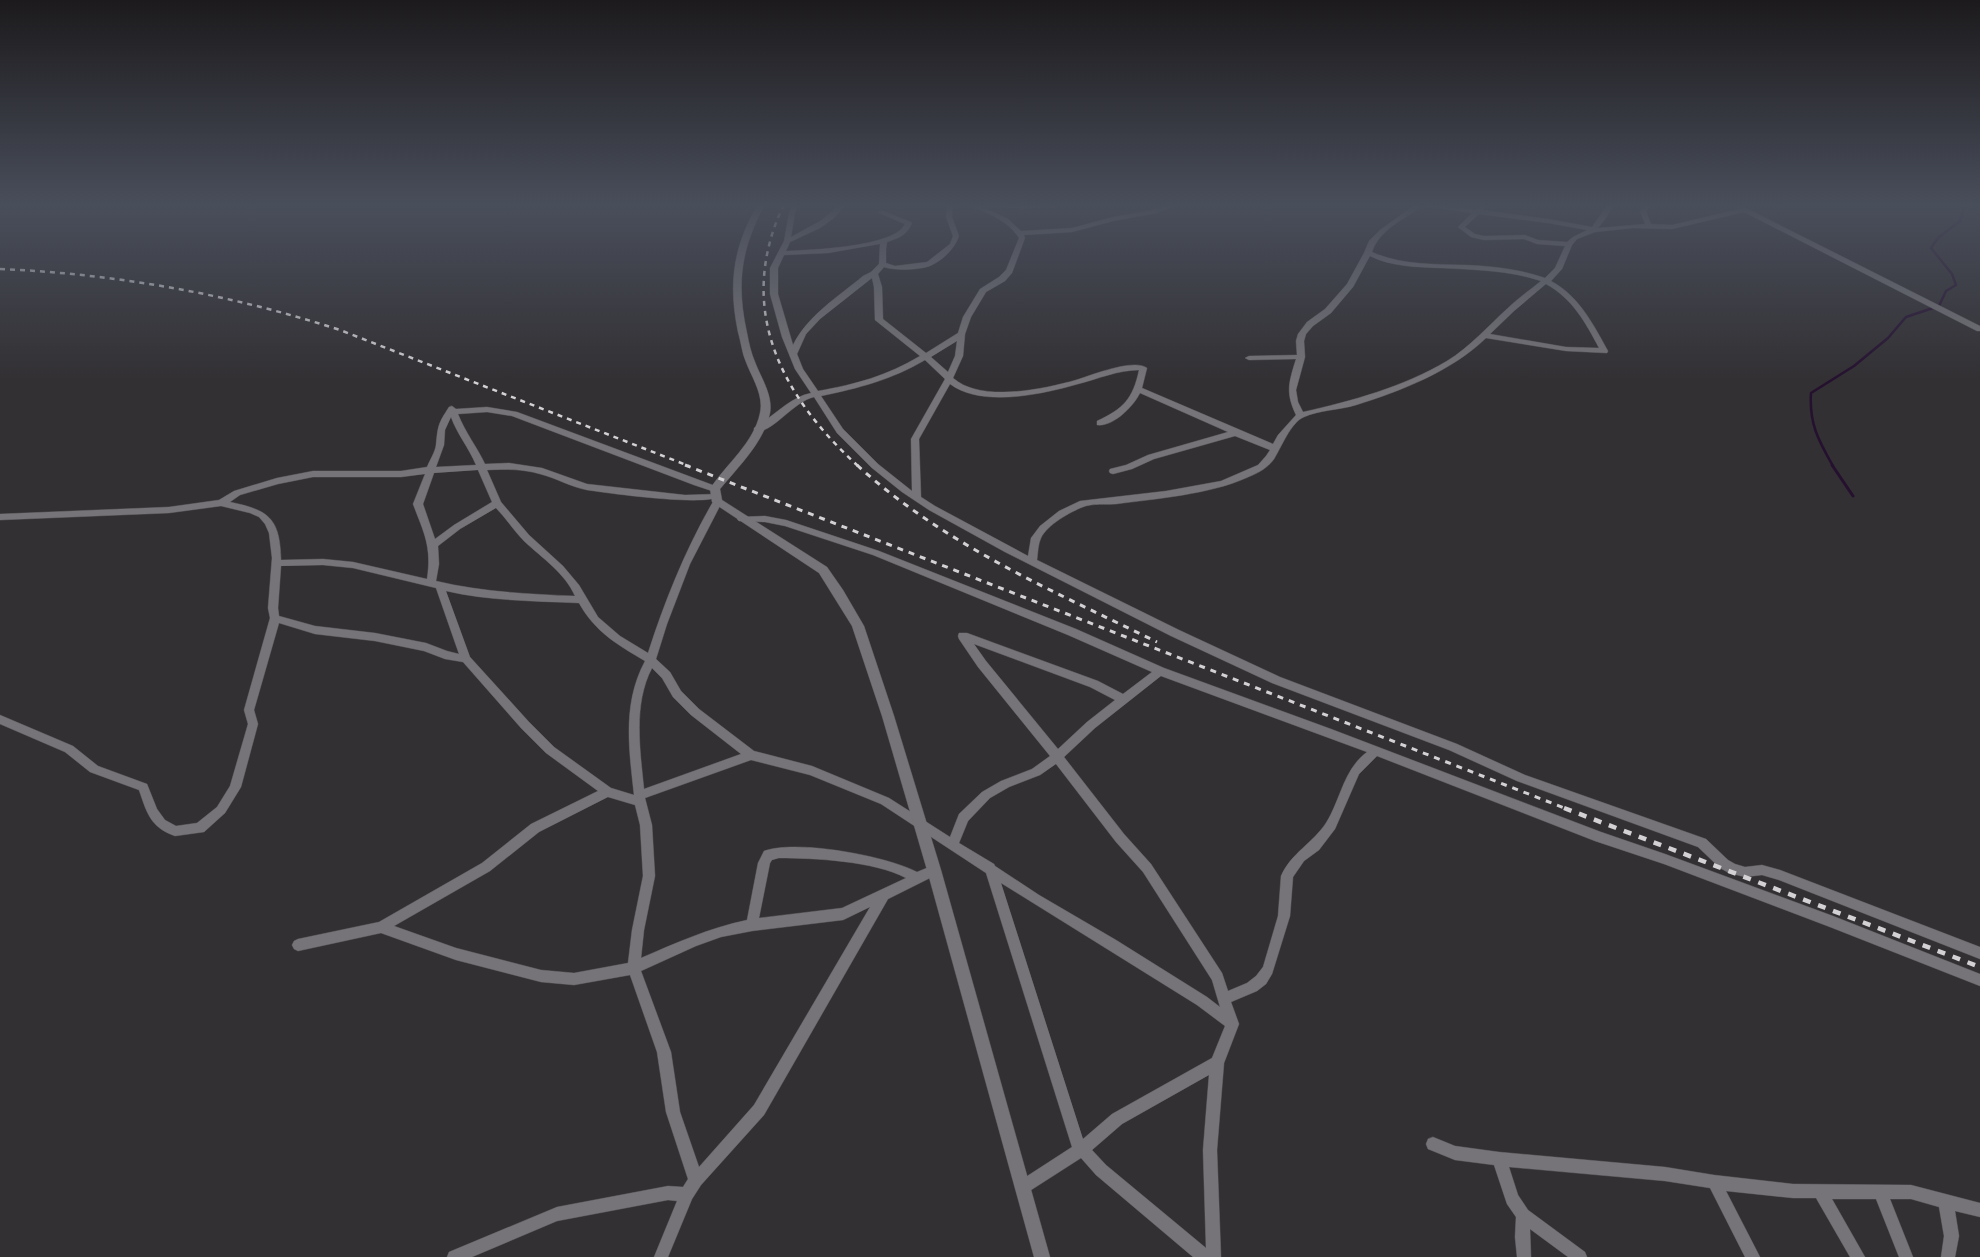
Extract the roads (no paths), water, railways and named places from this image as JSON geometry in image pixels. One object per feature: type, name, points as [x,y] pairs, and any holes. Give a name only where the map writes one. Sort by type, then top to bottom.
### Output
[{"type":"street","points":[[696,1180],[673,1112],[664,1052],[634,968],[638,930],[648,876],[646,825],[640,799],[633,736],[638,693],[643,675],[652,660],[662,624],[685,564],[716,496],[757,430],[766,411],[765,400],[744,341],[737,305],[735,276],[738,263]]},
{"type":"street","points":[[776,263],[774,268],[774,294],[786,337],[799,369],[840,431],[875,466],[917,498],[1032,562],[1183,637],[1276,680],[1453,747],[1521,778],[1702,843],[1724,864],[1733,869],[1745,872],[1762,870],[1780,875],[1980,953]]},
{"type":"street","points":[[792,354],[803,333],[817,317],[866,278],[874,274],[883,264],[894,268],[931,263]]},
{"type":"street","points":[[917,498],[915,439],[948,380],[959,356],[961,334],[967,316],[983,291],[1002,279],[1009,271],[1012,263]]},
{"type":"street","points":[[1300,415],[1294,402],[1292,390],[1302,356],[1300,341],[1302,334],[1310,324],[1328,311],[1350,285],[1363,263]]},
{"type":"street","points":[[1393,263],[1498,270],[1546,281],[1572,300],[1585,317],[1604,351],[1566,349],[1484,335]]},
{"type":"street","points":[[1032,562],[1036,538],[1044,528],[1069,510],[1083,503],[1124,500],[1223,484],[1261,467],[1270,458],[1274,448],[1289,426],[1300,415],[1353,403],[1419,378],[1451,362],[1546,281],[1558,269],[1561,263]]},
{"type":"street","points":[[1848,263],[1980,329]]},
{"type":"street","points":[[874,274],[880,293],[876,310],[879,320],[924,358],[939,368],[948,380],[965,389],[978,392],[1013,393],[1065,385],[1131,367],[1143,368],[1139,390],[1118,415],[1100,423]]},
{"type":"street","points":[[757,430],[799,399],[862,384],[901,371],[961,334]]},
{"type":"street","points":[[1249,358],[1302,356]]},
{"type":"street","points":[[1139,390],[1177,405],[1235,434],[1274,448]]},
{"type":"street","points":[[751,755],[640,799],[607,792],[550,750],[466,659],[436,584],[433,545],[418,504],[440,445],[438,436],[442,424],[452,408],[459,427],[474,450],[497,503],[537,549],[560,568],[576,587],[594,620],[616,639],[652,660],[666,675],[677,694],[683,700],[751,755],[812,771],[885,801],[920,822],[1035,899],[1112,944],[1178,986],[1232,1024]]},
{"type":"street","points":[[454,412],[478,408],[527,416],[672,474],[716,496],[742,519],[823,570],[858,626],[888,716],[934,870],[1042,1257]]},
{"type":"street","points":[[1113,471],[1129,468],[1151,458],[1235,434]]},
{"type":"street","points":[[0,517],[57,513],[169,510],[221,503],[237,494],[277,481],[313,474],[401,474],[430,470],[509,466],[542,471],[586,487],[685,498],[716,496]]},
{"type":"street","points":[[0,719],[69,749],[94,769],[143,787],[152,811],[161,824],[175,831],[200,828],[221,810],[235,788],[253,724],[249,710],[275,618],[272,608],[277,563],[276,544],[269,524],[263,516],[221,503]]},
{"type":"street","points":[[433,545],[497,503]]},
{"type":"street","points":[[742,519],[765,519],[786,523],[876,553],[1072,632],[1160,671],[1259,706],[1598,838],[1665,860],[1833,922],[1980,980]]},
{"type":"street","points":[[277,563],[324,562],[353,565],[488,595],[582,600]]},
{"type":"street","points":[[275,618],[315,630],[376,637],[426,647],[466,659]]},
{"type":"street","points":[[1123,699],[1094,684],[963,636],[982,664],[1147,868],[1217,977],[1232,1024],[1217,1063],[1210,1150],[1214,1257]]},
{"type":"street","points":[[953,844],[963,818],[986,795],[1005,784],[1036,772],[1057,757],[1091,725],[1160,671]]},
{"type":"street","points":[[1225,998],[1252,987],[1261,980],[1268,970],[1284,916],[1287,876],[1300,856],[1316,846],[1331,824],[1355,771],[1367,758],[1376,752]]},
{"type":"street","points":[[298,945],[381,928],[486,867],[535,828],[607,792]]},
{"type":"street","points":[[752,925],[764,863],[768,855],[800,854],[861,861],[896,868],[917,878]]},
{"type":"street","points":[[990,868],[1072,1128],[1082,1149],[1101,1170],[1205,1257]]},
{"type":"street","points":[[381,928],[456,954],[541,976],[574,979],[634,968],[693,941],[721,932],[752,925],[843,914],[934,870]]},
{"type":"street","points":[[661,1257],[687,1194],[696,1180],[759,1110],[884,894]]},
{"type":"street","points":[[1023,1187],[1082,1149],[1117,1119],[1217,1063]]},
{"type":"street","points":[[1433,1144],[1455,1153],[1499,1160],[1665,1174],[1793,1191],[1911,1192],[1980,1210]]},
{"type":"street","points":[[1499,1160],[1512,1199],[1523,1215],[1580,1257]]},
{"type":"street","points":[[1714,1182],[1753,1257]]},
{"type":"street","points":[[1820,1192],[1858,1257]]},
{"type":"street","points":[[1880,1192],[1906,1257]]},
{"type":"street","points":[[454,1257],[557,1214],[668,1193],[687,1194]]},
{"type":"street","points":[[1945,1202],[1952,1232],[1951,1248],[1948,1257]]},
{"type":"street","points":[[1523,1215],[1524,1257]]},
{"type":"waterway","points":[[1833,466],[1823,448],[1813,422],[1811,393],[1854,366],[1888,338],[1906,317],[1939,306],[1946,291],[1956,285],[1952,274],[1943,263]]},
{"type":"waterway","points":[[1832,465],[1853,496]]},
{"type":"railway","points":[[767,263],[764,278],[765,313],[773,347],[787,379],[807,410],[830,439],[858,466]]},
{"type":"railway","points":[[0,269],[130,281],[214,296],[298,317],[340,330],[689,466]]},
{"type":"railway","points":[[685,465],[1567,809]]},
{"type":"railway","points":[[857,465],[890,493],[962,542],[1000,564],[1157,642]]},
{"type":"railway","points":[[1564,808],[1980,967]]}]
